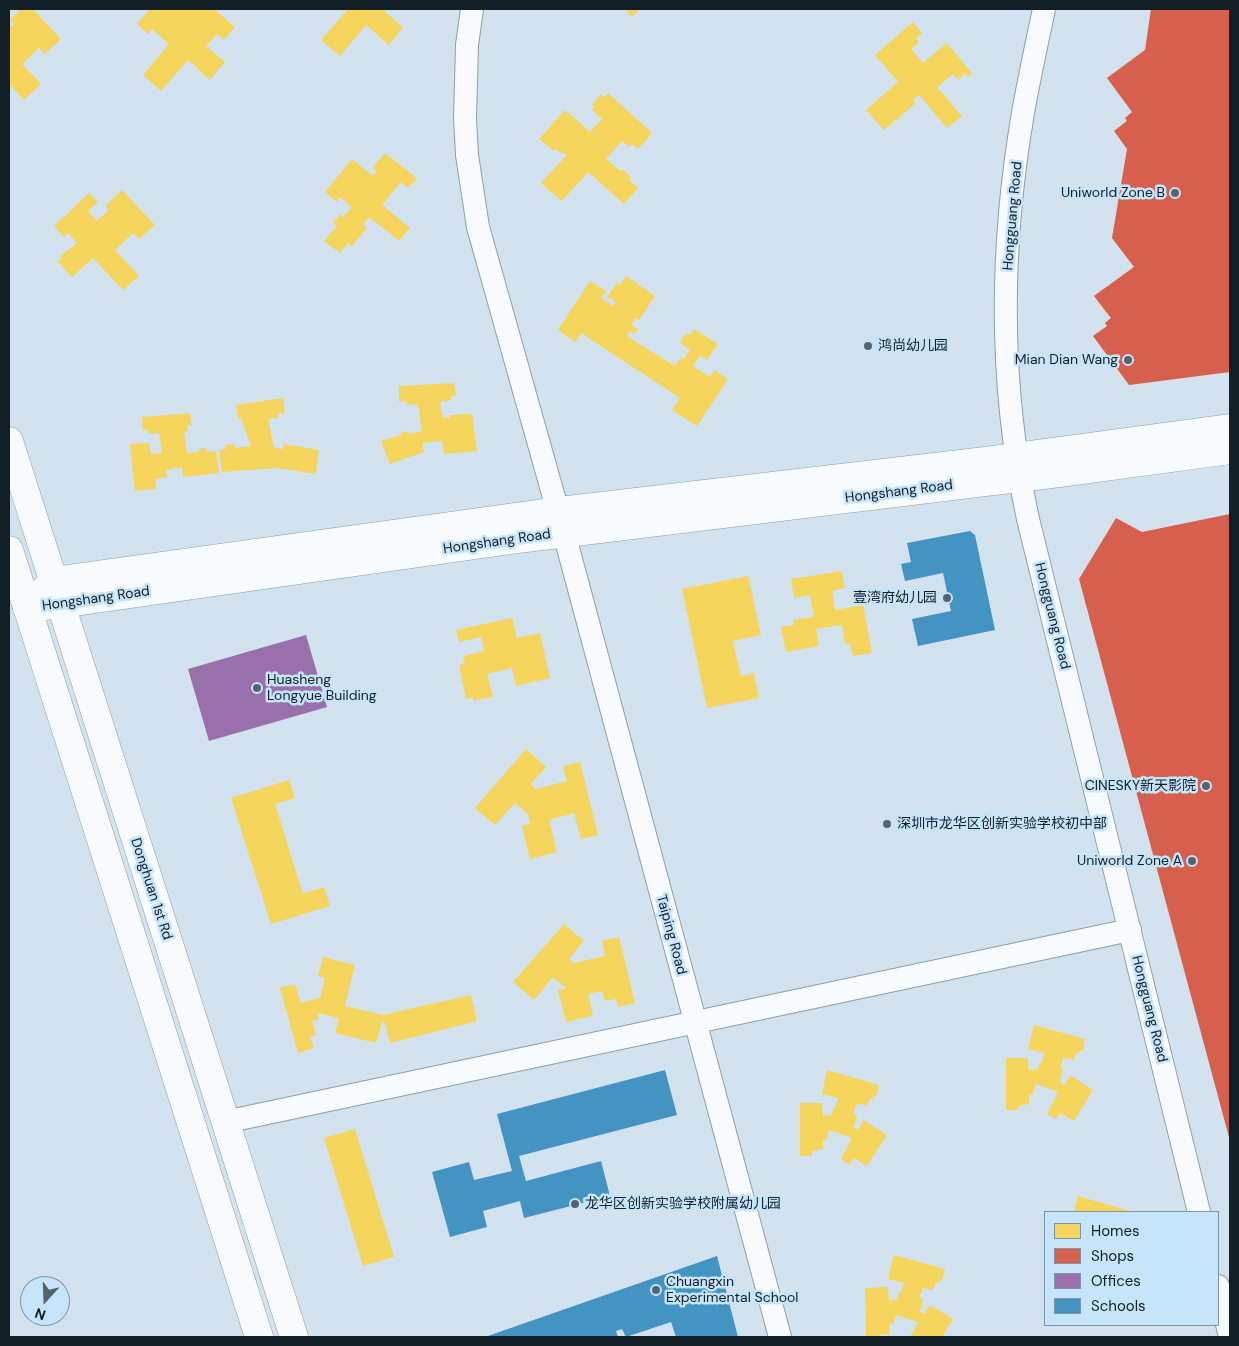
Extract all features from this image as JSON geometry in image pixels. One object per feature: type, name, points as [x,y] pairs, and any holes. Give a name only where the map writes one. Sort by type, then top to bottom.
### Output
[{"type":"main road","name":"Hongshang Road","points":[[1017,467],[1230,428]]},
{"type":"main road","name":"Donghuan 1st Rd","points":[[9,441],[294,1337]]},
{"type":"main road","name":"Hongshang Road","points":[[27,608],[57,592],[561,522],[1017,467],[1230,450]]},
{"type":"main road","points":[[9,550],[260,1337]]},
{"type":"street","name":"Taiping Road","points":[[472,9],[467,45],[465,91],[466,145],[478,227],[561,522],[780,1337]]},
{"type":"street","name":"Hongguang Road","points":[[1044,9],[1023,114],[1013,189],[1007,259],[1006,328],[1009,400],[1017,467],[1200,1211]]},
{"type":"street","points":[[226,1122],[1130,930]]},
{"type":"street","points":[[1219,1290],[1230,1337]]},
{"type":"building: Homes","points":[[22,9],[33,9],[61,39],[45,54],[39,48],[22,64],[41,84],[24,100],[9,84],[9,29],[14,24],[10,19]]},
{"type":"building: Homes","points":[[150,9],[214,9],[235,27],[224,40],[217,34],[206,46],[225,62],[210,80],[188,60],[161,91],[143,75],[169,44],[152,29],[148,34],[137,24]]},
{"type":"building: Homes","points":[[348,9],[386,9],[384,11],[403,27],[389,45],[366,25],[340,56],[321,40]]},
{"type":"building: Homes","points":[[624,9],[640,9],[633,17]]},
{"type":"building: Homes","points":[[913,22],[922,33],[916,38],[919,42],[911,49],[923,63],[947,43],[972,73],[968,77],[965,73],[958,80],[953,74],[937,87],[962,116],[947,128],[919,95],[913,100],[915,104],[884,130],[866,110],[898,82],[875,55]]},
{"type":"building: Homes","points":[[1145,50],[1155,64],[1151,67],[1154,70],[1146,76],[1157,90],[1166,83],[1163,79],[1168,75],[1165,71],[1176,63],[1208,106],[1192,117],[1182,105],[1169,115],[1191,146],[1178,155],[1176,153],[1172,156],[1163,145],[1167,142],[1154,125],[1131,142],[1128,138],[1122,142],[1114,131],[1127,121],[1125,118],[1134,111],[1137,114],[1142,110],[1127,90],[1120,96],[1107,78]]},
{"type":"building: Homes","points":[[608,93],[652,133],[638,149],[632,144],[630,147],[622,141],[606,159],[620,171],[622,169],[631,177],[629,180],[638,188],[624,204],[588,172],[562,201],[541,183],[567,155],[563,152],[561,154],[556,149],[554,151],[539,139],[565,110],[590,132],[602,119],[592,110],[595,107],[592,105],[601,94],[605,97]]},
{"type":"building: Homes","points":[[385,153],[417,178],[408,188],[401,182],[382,205],[410,228],[399,241],[369,217],[363,225],[367,228],[352,246],[348,243],[340,253],[324,241],[337,226],[333,223],[340,214],[343,217],[352,207],[340,197],[337,202],[325,192],[352,159],[373,176],[377,171],[372,168]]},
{"type":"building: Homes","points":[[122,190],[155,225],[139,239],[133,233],[115,250],[139,276],[123,290],[93,258],[72,277],[58,262],[62,258],[60,256],[77,243],[68,233],[64,237],[54,226],[89,193],[98,202],[88,211],[97,221],[109,210],[105,206]]},
{"type":"building: Homes","points":[[1134,267],[1144,282],[1141,285],[1143,288],[1140,290],[1147,299],[1158,291],[1153,284],[1159,280],[1156,276],[1169,267],[1199,308],[1178,320],[1173,314],[1162,319],[1165,323],[1155,330],[1171,351],[1158,361],[1156,358],[1152,362],[1143,350],[1147,347],[1134,331],[1111,348],[1107,343],[1102,347],[1093,336],[1107,326],[1105,323],[1111,318],[1114,316],[1116,319],[1124,314],[1120,308],[1118,310],[1115,306],[1106,313],[1094,296]]},
{"type":"building: Homes","points":[[626,276],[655,296],[639,320],[636,318],[631,325],[638,329],[635,334],[630,331],[627,336],[675,366],[681,357],[684,359],[690,350],[680,343],[686,333],[690,335],[694,329],[718,344],[707,360],[700,355],[693,366],[710,377],[714,370],[728,379],[697,426],[672,410],[680,398],[581,333],[575,342],[558,330],[590,281],[606,291],[601,298],[613,306],[616,302],[607,297],[617,283],[620,285]]},
{"type":"building: Homes","points":[[454,383],[456,395],[451,396],[451,400],[440,402],[443,418],[450,418],[450,415],[472,414],[477,451],[444,454],[442,441],[422,443],[424,452],[390,464],[381,441],[402,435],[400,433],[408,431],[409,434],[422,431],[418,404],[407,405],[406,401],[399,402],[399,386]]},
{"type":"building: Homes","points":[[283,398],[285,414],[278,413],[278,418],[268,419],[274,448],[283,449],[284,444],[319,450],[316,474],[277,468],[222,472],[219,450],[226,449],[225,445],[234,444],[235,448],[251,446],[241,418],[238,418],[236,405]]},
{"type":"building: Homes","points":[[190,413],[192,425],[187,425],[188,432],[184,432],[187,453],[199,452],[198,449],[206,448],[207,452],[216,451],[219,473],[183,477],[182,467],[166,470],[167,477],[155,479],[156,489],[135,491],[130,444],[149,443],[151,454],[162,453],[159,433],[149,434],[148,430],[143,430],[142,417]]},
{"type":"building: Homes","points":[[1135,541],[1184,567],[1176,581],[1172,579],[1169,583],[1163,580],[1158,588],[1172,595],[1174,591],[1179,593],[1183,586],[1191,591],[1188,596],[1198,601],[1179,635],[1171,630],[1169,634],[1161,630],[1164,623],[1161,621],[1162,617],[1144,608],[1130,636],[1111,626],[1127,596],[1119,592],[1117,595],[1101,587],[1112,563],[1129,572],[1133,563],[1127,560]]},
{"type":"building: Homes","points":[[842,571],[845,588],[832,591],[835,610],[863,605],[872,653],[853,656],[850,643],[845,644],[842,625],[816,629],[819,646],[786,652],[781,627],[794,625],[793,620],[814,617],[810,595],[794,598],[791,579]]},
{"type":"building: Homes","points":[[748,576],[761,635],[733,641],[741,676],[754,673],[759,698],[707,708],[682,589]]},
{"type":"building: Homes","points":[[512,618],[517,638],[540,633],[550,678],[516,686],[512,668],[487,674],[493,697],[473,701],[473,697],[466,699],[459,665],[465,664],[463,656],[484,651],[481,637],[459,642],[456,630]]},
{"type":"building: Homes","points":[[526,749],[546,767],[531,784],[536,789],[567,781],[563,766],[580,762],[598,835],[581,839],[574,813],[549,820],[557,852],[530,859],[522,826],[530,824],[528,814],[515,803],[495,825],[475,808]]},
{"type":"building: Homes","points":[[289,780],[295,798],[275,804],[303,894],[324,887],[330,906],[271,924],[231,798]]},
{"type":"building: Homes","points":[[1210,788],[1230,798],[1230,819],[1220,835],[1230,840],[1230,856],[1212,847],[1193,885],[1170,873],[1186,842],[1149,823],[1161,801],[1203,823],[1210,808],[1202,803]]},
{"type":"building: Homes","points":[[564,924],[584,941],[569,959],[574,963],[605,956],[602,941],[619,937],[635,1003],[618,1007],[616,999],[605,1001],[602,991],[588,994],[593,1016],[566,1022],[558,990],[566,988],[553,977],[534,1000],[513,982]]},
{"type":"building: Homes","points":[[323,957],[355,965],[345,1006],[383,1015],[471,995],[477,1021],[390,1043],[385,1023],[382,1022],[376,1043],[335,1033],[339,1018],[317,1013],[319,1019],[312,1021],[316,1035],[310,1037],[314,1048],[298,1053],[280,988],[295,984],[301,1003],[320,998],[325,978],[318,976]]},
{"type":"building: Homes","points":[[1207,974],[1230,986],[1230,1013],[1196,995]]},
{"type":"building: Homes","points":[[1230,1019],[1230,1053],[1216,1046]]},
{"type":"building: Homes","points":[[1034,1025],[1085,1039],[1083,1051],[1079,1050],[1079,1053],[1076,1053],[1074,1060],[1063,1058],[1060,1068],[1063,1069],[1060,1082],[1065,1085],[1070,1075],[1093,1090],[1074,1121],[1060,1113],[1056,1119],[1047,1114],[1058,1092],[1036,1084],[1033,1094],[1029,1095],[1029,1104],[1019,1106],[1018,1110],[1006,1110],[1006,1058],[1028,1058],[1029,1071],[1038,1069],[1040,1062],[1042,1063],[1044,1053],[1028,1049]]},
{"type":"building: Homes","points":[[827,1070],[879,1085],[876,1096],[873,1096],[873,1099],[870,1098],[867,1106],[857,1103],[853,1114],[857,1115],[854,1127],[858,1130],[863,1120],[887,1135],[867,1166],[853,1158],[850,1165],[841,1159],[852,1138],[829,1130],[827,1140],[823,1140],[823,1149],[812,1151],[812,1156],[800,1156],[800,1103],[822,1103],[823,1116],[832,1115],[833,1108],[835,1109],[838,1098],[822,1094]]},
{"type":"building: Homes","points":[[355,1129],[394,1257],[363,1266],[324,1138]]},
{"type":"building: Homes","points":[[1078,1196],[1130,1211],[1074,1211]]},
{"type":"building: Homes","points":[[894,1255],[945,1269],[942,1281],[936,1282],[933,1290],[923,1288],[919,1298],[923,1299],[920,1312],[924,1314],[930,1305],[953,1319],[942,1337],[910,1337],[918,1322],[896,1315],[893,1324],[889,1325],[889,1334],[879,1335],[879,1337],[866,1337],[865,1288],[888,1287],[889,1301],[898,1299],[899,1292],[901,1293],[904,1283],[888,1279]]},
{"type":"building: Shops","name":"Uniworld Zone B","points":[[1151,9],[1230,9],[1230,372],[1129,385],[1093,336],[1107,326],[1105,323],[1111,318],[1094,296],[1134,267],[1112,238],[1127,149],[1114,131],[1127,121],[1125,118],[1132,112],[1107,78],[1145,50]]},
{"type":"building: Shops","name":"Uniworld Zone A","points":[[1230,514],[1230,1141],[1079,579],[1116,518],[1142,532]]},
{"type":"building: Offices","name":"Huasheng Longyue Building","points":[[306,635],[327,707],[209,741],[188,669]]},
{"type":"building: Schools","points":[[970,531],[975,535],[995,630],[918,646],[912,619],[951,611],[943,573],[905,581],[901,564],[911,562],[907,543]]},
{"type":"building: Schools","points":[[665,1070],[677,1115],[519,1156],[526,1181],[601,1161],[610,1196],[524,1218],[520,1201],[483,1211],[487,1227],[450,1237],[432,1172],[469,1162],[474,1180],[512,1171],[497,1114]]},
{"type":"building: Schools","name":"Chuangxin Experimental School","points":[[717,1256],[738,1337],[676,1337],[671,1322],[626,1337],[622,1329],[616,1331],[618,1337],[485,1337]]},
{"type":"place","name":"Uniworld Zone B","points":[[1175,193]]},
{"type":"place","name":"鸿尚幼儿园","points":[[868,346]]},
{"type":"place","name":"Mian Dian Wang","points":[[1128,360]]},
{"type":"place","name":"壹湾府幼儿园","points":[[947,598]]},
{"type":"place","name":"Huasheng Longyue Building","points":[[257,688]]},
{"type":"place","name":"CINESKY新天影院","points":[[1206,786]]},
{"type":"place","name":"深圳市龙华区创新实验学校初中部","points":[[887,824]]},
{"type":"place","name":"Uniworld Zone A","points":[[1192,861]]},
{"type":"place","name":"龙华区创新实验学校附属幼儿园","points":[[575,1204]]},
{"type":"place","name":"Chuangxin Experimental School","points":[[656,1290]]}]
